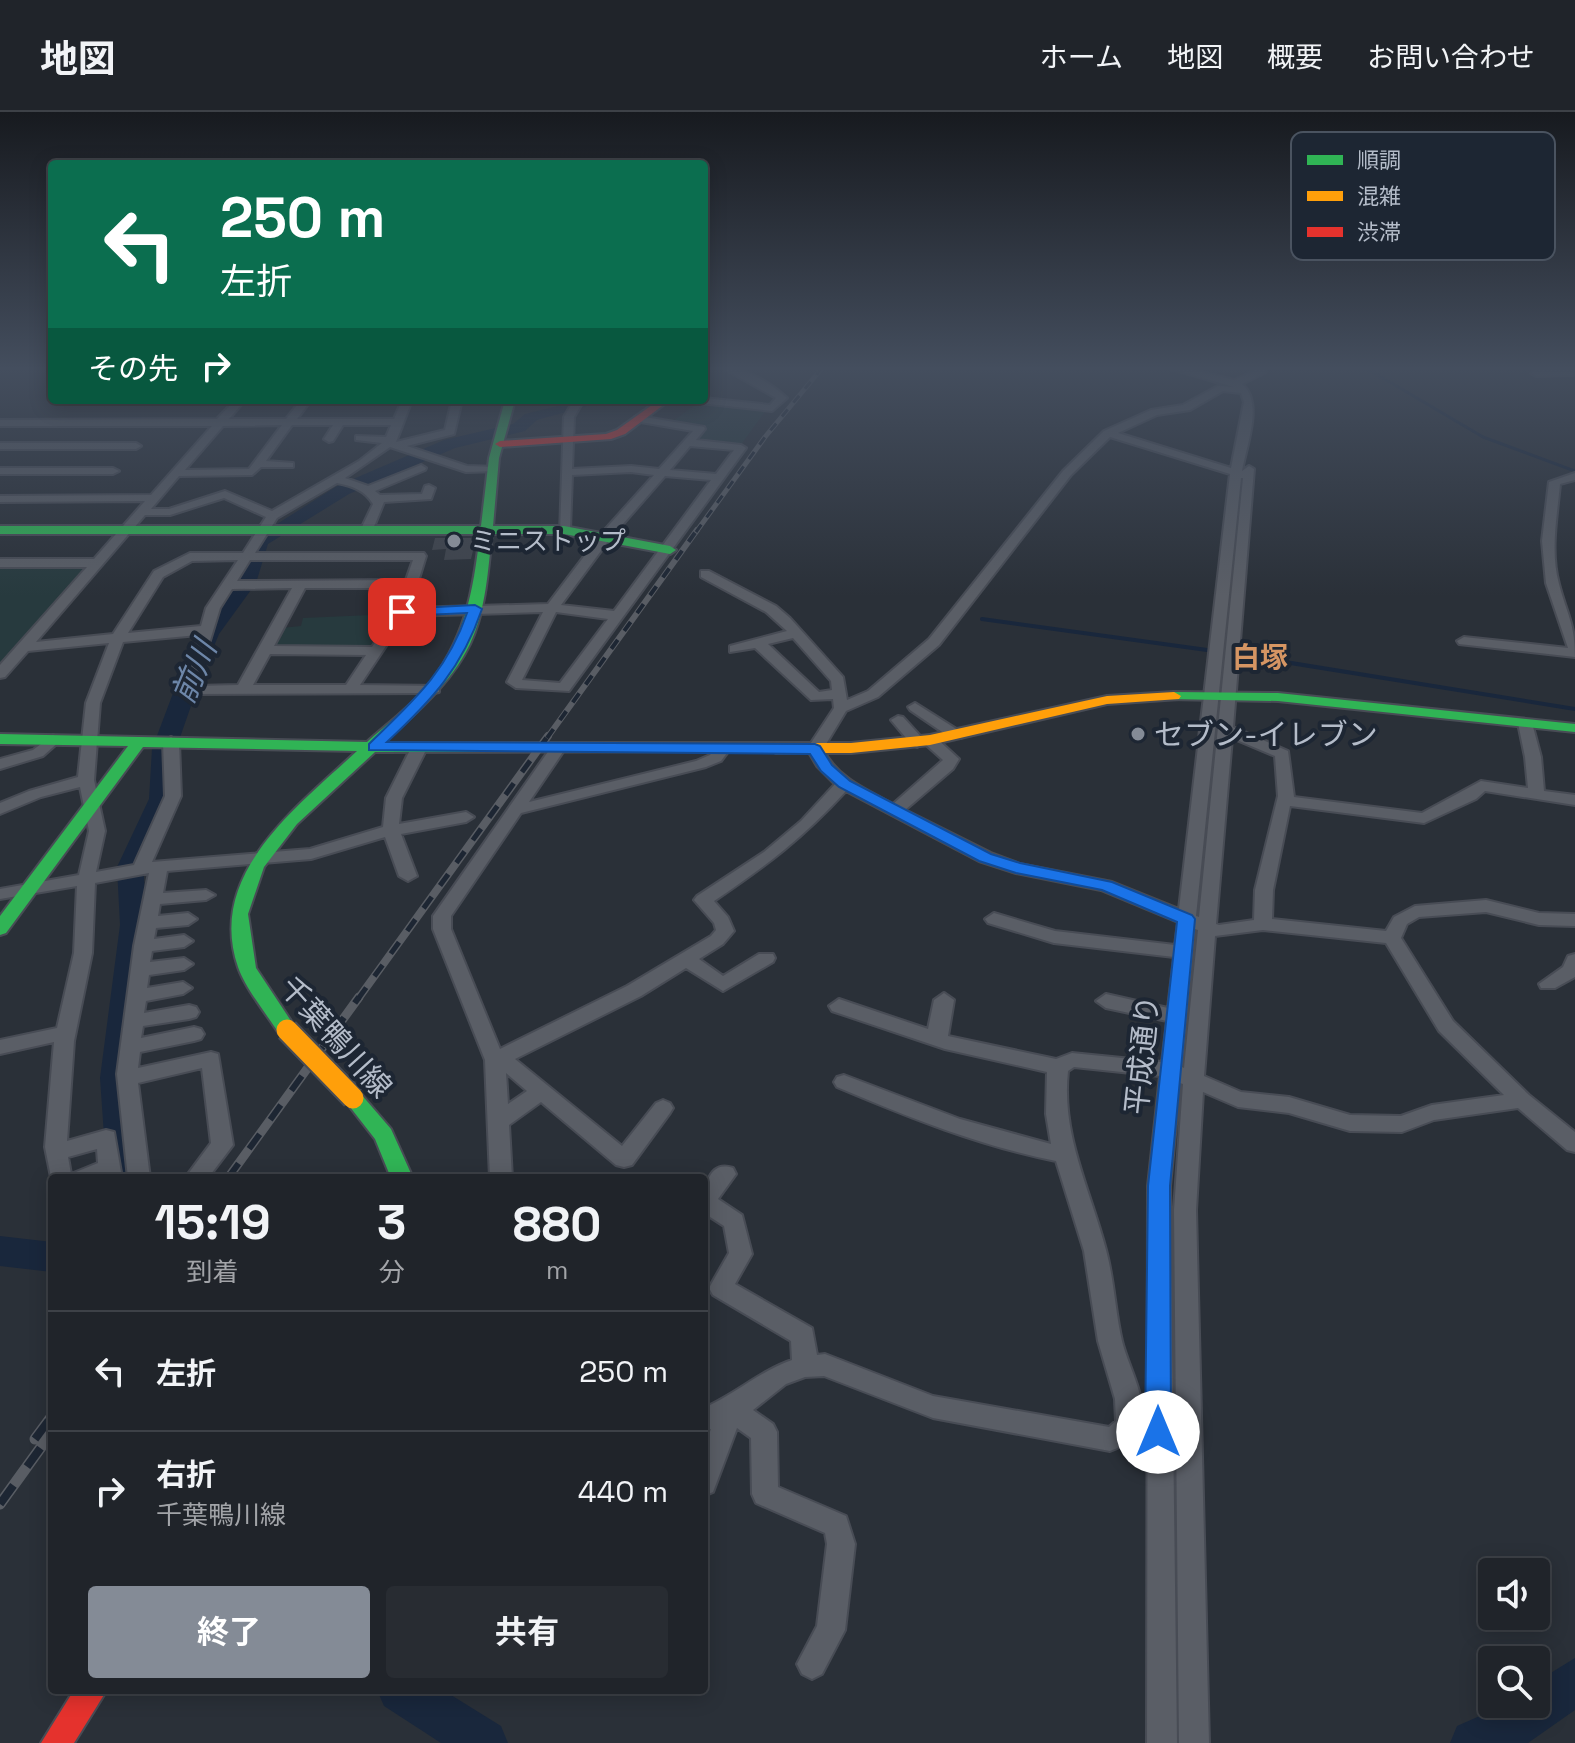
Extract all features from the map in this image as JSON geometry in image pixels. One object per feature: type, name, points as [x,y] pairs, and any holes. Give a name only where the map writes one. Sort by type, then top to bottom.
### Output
[{"type":"street","points":[[0,674],[202,444]]},
{"type":"street","points":[[177,473],[252,472],[273,444]]},
{"type":"street","points":[[390,444],[269,522],[213,608],[187,690],[434,689]]},
{"type":"street","points":[[395,444],[466,469],[494,469]]},
{"type":"street","name":"千葉鴨川線","points":[[401,1174],[391,1147],[376,1123],[287,1030],[255,991],[237,944],[244,889],[260,860],[294,819],[434,689],[463,644],[475,609],[500,444]]},
{"type":"street","points":[[564,530],[568,444]]},
{"type":"street","points":[[688,444],[605,537],[552,608],[514,682],[516,684],[564,688],[670,550],[741,448],[701,444]]},
{"type":"street","points":[[758,643],[816,697],[841,701],[873,694],[934,642],[1067,473],[1097,444]]},
{"type":"street","points":[[1144,444],[1242,474]]},
{"type":"street","name":"平成通り","points":[[1194,1743],[1185,1210],[1193,1080],[1196,923],[1242,474],[1249,444]]},
{"type":"street","points":[[0,446],[136,446]]},
{"type":"street","points":[[88,499],[136,446]]},
{"type":"street","points":[[257,464],[289,465]]},
{"type":"street","points":[[367,490],[421,468]]},
{"type":"street","points":[[569,472],[631,469],[720,478]]},
{"type":"street","points":[[0,471],[113,471]]},
{"type":"street","points":[[1464,641],[1575,650],[1555,597],[1548,541],[1555,482],[1575,476]]},
{"type":"street","points":[[333,479],[367,490],[378,499],[427,497],[429,488]]},
{"type":"street","points":[[142,512],[170,512],[225,494],[269,522]]},
{"type":"street","points":[[0,499],[154,498]]},
{"type":"street","points":[[367,529],[379,504],[378,499]]},
{"type":"street","points":[[0,530],[127,529],[269,522],[367,529],[564,530],[670,550]]},
{"type":"street","points":[[60,1174],[57,1152],[66,1033],[83,953],[86,880],[97,831],[86,780],[88,740],[93,703],[118,638],[158,574],[190,557],[420,556],[402,612],[350,689]]},
{"type":"street","points":[[0,563],[97,563]]},
{"type":"street","points":[[705,574],[771,609],[838,680],[841,701],[815,749]]},
{"type":"street","points":[[243,690],[301,584]]},
{"type":"street","points":[[229,585],[410,584]]},
{"type":"street","points":[[402,612],[552,608],[619,616]]},
{"type":"street","points":[[24,647],[204,630]]},
{"type":"street","points":[[735,649],[795,633]]},
{"type":"street","points":[[264,650],[376,651]]},
{"type":"street","name":"平成通り","points":[[1162,1743],[1159,1186],[1182,952],[1196,923],[1226,730],[1219,694]]},
{"type":"street","points":[[0,739],[419,748],[815,749],[924,741],[1107,700],[1219,694],[1575,728]]},
{"type":"street","points":[[915,707],[956,735]]},
{"type":"street","points":[[895,810],[948,766],[951,759],[898,720]]},
{"type":"street","points":[[1525,723],[1533,757],[1536,792]]},
{"type":"street","points":[[1226,730],[1269,745],[1283,754],[1286,800],[1264,890],[1263,924]]},
{"type":"street","points":[[0,764],[38,753],[53,740]]},
{"type":"street","points":[[0,929],[139,742]]},
{"type":"street","points":[[139,1174],[127,1078],[143,946],[153,899],[150,868],[173,796],[171,742]]},
{"type":"street","points":[[408,876],[389,831],[388,806],[419,748]]},
{"type":"street","points":[[501,1174],[497,1122],[498,1058],[442,929],[442,916],[557,749]]},
{"type":"street","points":[[515,810],[701,764],[716,758],[722,749]]},
{"type":"street","points":[[815,749],[826,768],[844,784],[985,857],[1016,868],[1106,886],[1196,923],[1236,931],[1263,924],[1392,938]]},
{"type":"street","points":[[0,809],[35,794],[86,780]]},
{"type":"street","points":[[498,1058],[634,991],[717,940],[725,931],[722,921],[703,900],[770,856],[807,824],[844,784]]},
{"type":"street","points":[[1286,800],[1424,818],[1470,796],[1477,787],[1530,795],[1536,792],[1575,800]]},
{"type":"street","points":[[0,894],[150,868],[311,854],[389,831],[466,817]]},
{"type":"street","points":[[153,899],[206,895]]},
{"type":"street","points":[[1392,938],[1400,921],[1415,912],[1486,906],[1539,919],[1575,920]]},
{"type":"street","points":[[148,923],[188,919]]},
{"type":"street","points":[[994,919],[1054,937],[1182,952]]},
{"type":"street","points":[[1392,938],[1446,1026],[1522,1100],[1575,1144]]},
{"type":"street","points":[[143,946],[184,941]]},
{"type":"street","points":[[686,959],[723,985],[766,958]]},
{"type":"street","points":[[1548,984],[1571,971],[1575,960]]},
{"type":"street","points":[[140,970],[184,964]]},
{"type":"street","points":[[137,996],[183,988]]},
{"type":"street","points":[[935,1039],[944,1000]]},
{"type":"street","points":[[1106,1001],[1176,1016]]},
{"type":"street","points":[[839,1006],[935,1039],[1058,1067],[1072,1060],[1170,1070],[1238,1099],[1289,1105],[1350,1123],[1402,1124],[1432,1113],[1522,1100]]},
{"type":"street","points":[[134,1021],[189,1012]]},
{"type":"street","points":[[0,1047],[66,1033]]},
{"type":"street","points":[[130,1047],[194,1034]]},
{"type":"street","points":[[498,1058],[624,1159],[663,1108]]},
{"type":"street","points":[[127,1078],[211,1059],[222,1145],[199,1174]]},
{"type":"street","points":[[708,1418],[731,1409],[777,1376],[805,1366],[825,1365],[933,1407],[1110,1439],[1121,1435],[1126,1426],[1129,1404],[1110,1342],[1095,1252],[1058,1133],[1054,1088],[1058,1067]]},
{"type":"street","points":[[844,1082],[963,1131],[1018,1147],[1065,1155]]},
{"type":"street","points":[[497,1122],[542,1091]]},
{"type":"street","points":[[57,1152],[106,1138],[110,1173]]},
{"type":"street","points":[[708,1197],[725,1174]]},
{"type":"street","points":[[708,1205],[734,1221],[741,1254],[721,1288],[803,1335],[805,1366]]},
{"type":"street","points":[[708,1472],[731,1409]]},
{"type":"street","points":[[731,1409],[764,1432],[765,1494],[836,1525],[840,1534],[831,1630],[812,1664]]},
{"type":"street","points":[[1126,1426],[1189,1438]]},
{"type":"street","points":[[56,1743],[89,1694]]},
{"type":"green space","points":[[0,566],[86,567],[0,663]]},
{"type":"green space","points":[[394,614],[369,648],[271,646],[281,628],[301,626],[303,618]]},
{"type":"building","name":"ミニストップ","points":[[435,538],[476,538],[471,559],[444,560],[446,549],[432,550]]},
{"type":"waterway","name":"前川","points":[[124,1174],[116,1078],[134,925],[130,867],[161,799],[164,749],[209,634],[246,583],[259,541],[343,490],[450,444]]},
{"type":"waterway","points":[[1502,444],[1575,471]]},
{"type":"waterway","points":[[982,619],[1229,653],[1575,709]]},
{"type":"waterway","points":[[0,1251],[48,1257]]},
{"type":"waterway","points":[[1474,1743],[1523,1721],[1575,1681]]},
{"type":"waterway","points":[[406,1694],[484,1743]]},
{"type":"railway","points":[[696,532],[760,444]]},
{"type":"railway","points":[[547,738],[697,530]]},
{"type":"railway","points":[[358,999],[548,736]]},
{"type":"railway","points":[[231,1174],[359,997]]},
{"type":"railway","points":[[35,1439],[48,1421]]},
{"type":"railway","points":[[0,1504],[48,1438]]},
{"type":"traffic: fast","points":[[287,1030],[247,968],[239,914],[256,866],[291,821],[430,692],[463,644],[480,587],[498,444]]},
{"type":"traffic: fast","points":[[0,530],[564,530],[670,550]]},
{"type":"traffic: fast","points":[[1174,696],[1278,697],[1575,728]]},
{"type":"traffic: fast","points":[[0,739],[419,748],[776,748]]},
{"type":"traffic: fast","points":[[0,929],[139,742]]},
{"type":"traffic: fast","points":[[353,1098],[384,1135],[400,1174]]},
{"type":"traffic: slow","points":[[776,748],[851,748],[930,740],[1107,700],[1174,696]]},
{"type":"traffic: slow","points":[[287,1030],[353,1098]]},
{"type":"traffic: jam","points":[[56,1743],[89,1694]]},
{"type":"place","name":"ミニストップ","points":[[454,541]]},
{"type":"place","name":"セブン-イレブン","points":[[1138,734]]},
{"type":"district","name":"白塚","points":[[1260,657]]},
{"type":"route","points":[[402,612],[475,609],[463,644],[434,689],[374,747],[815,749],[826,768],[844,784],[913,817],[985,857],[1016,868],[1077,877],[1186,919],[1159,1186],[1158,1432]]}]
